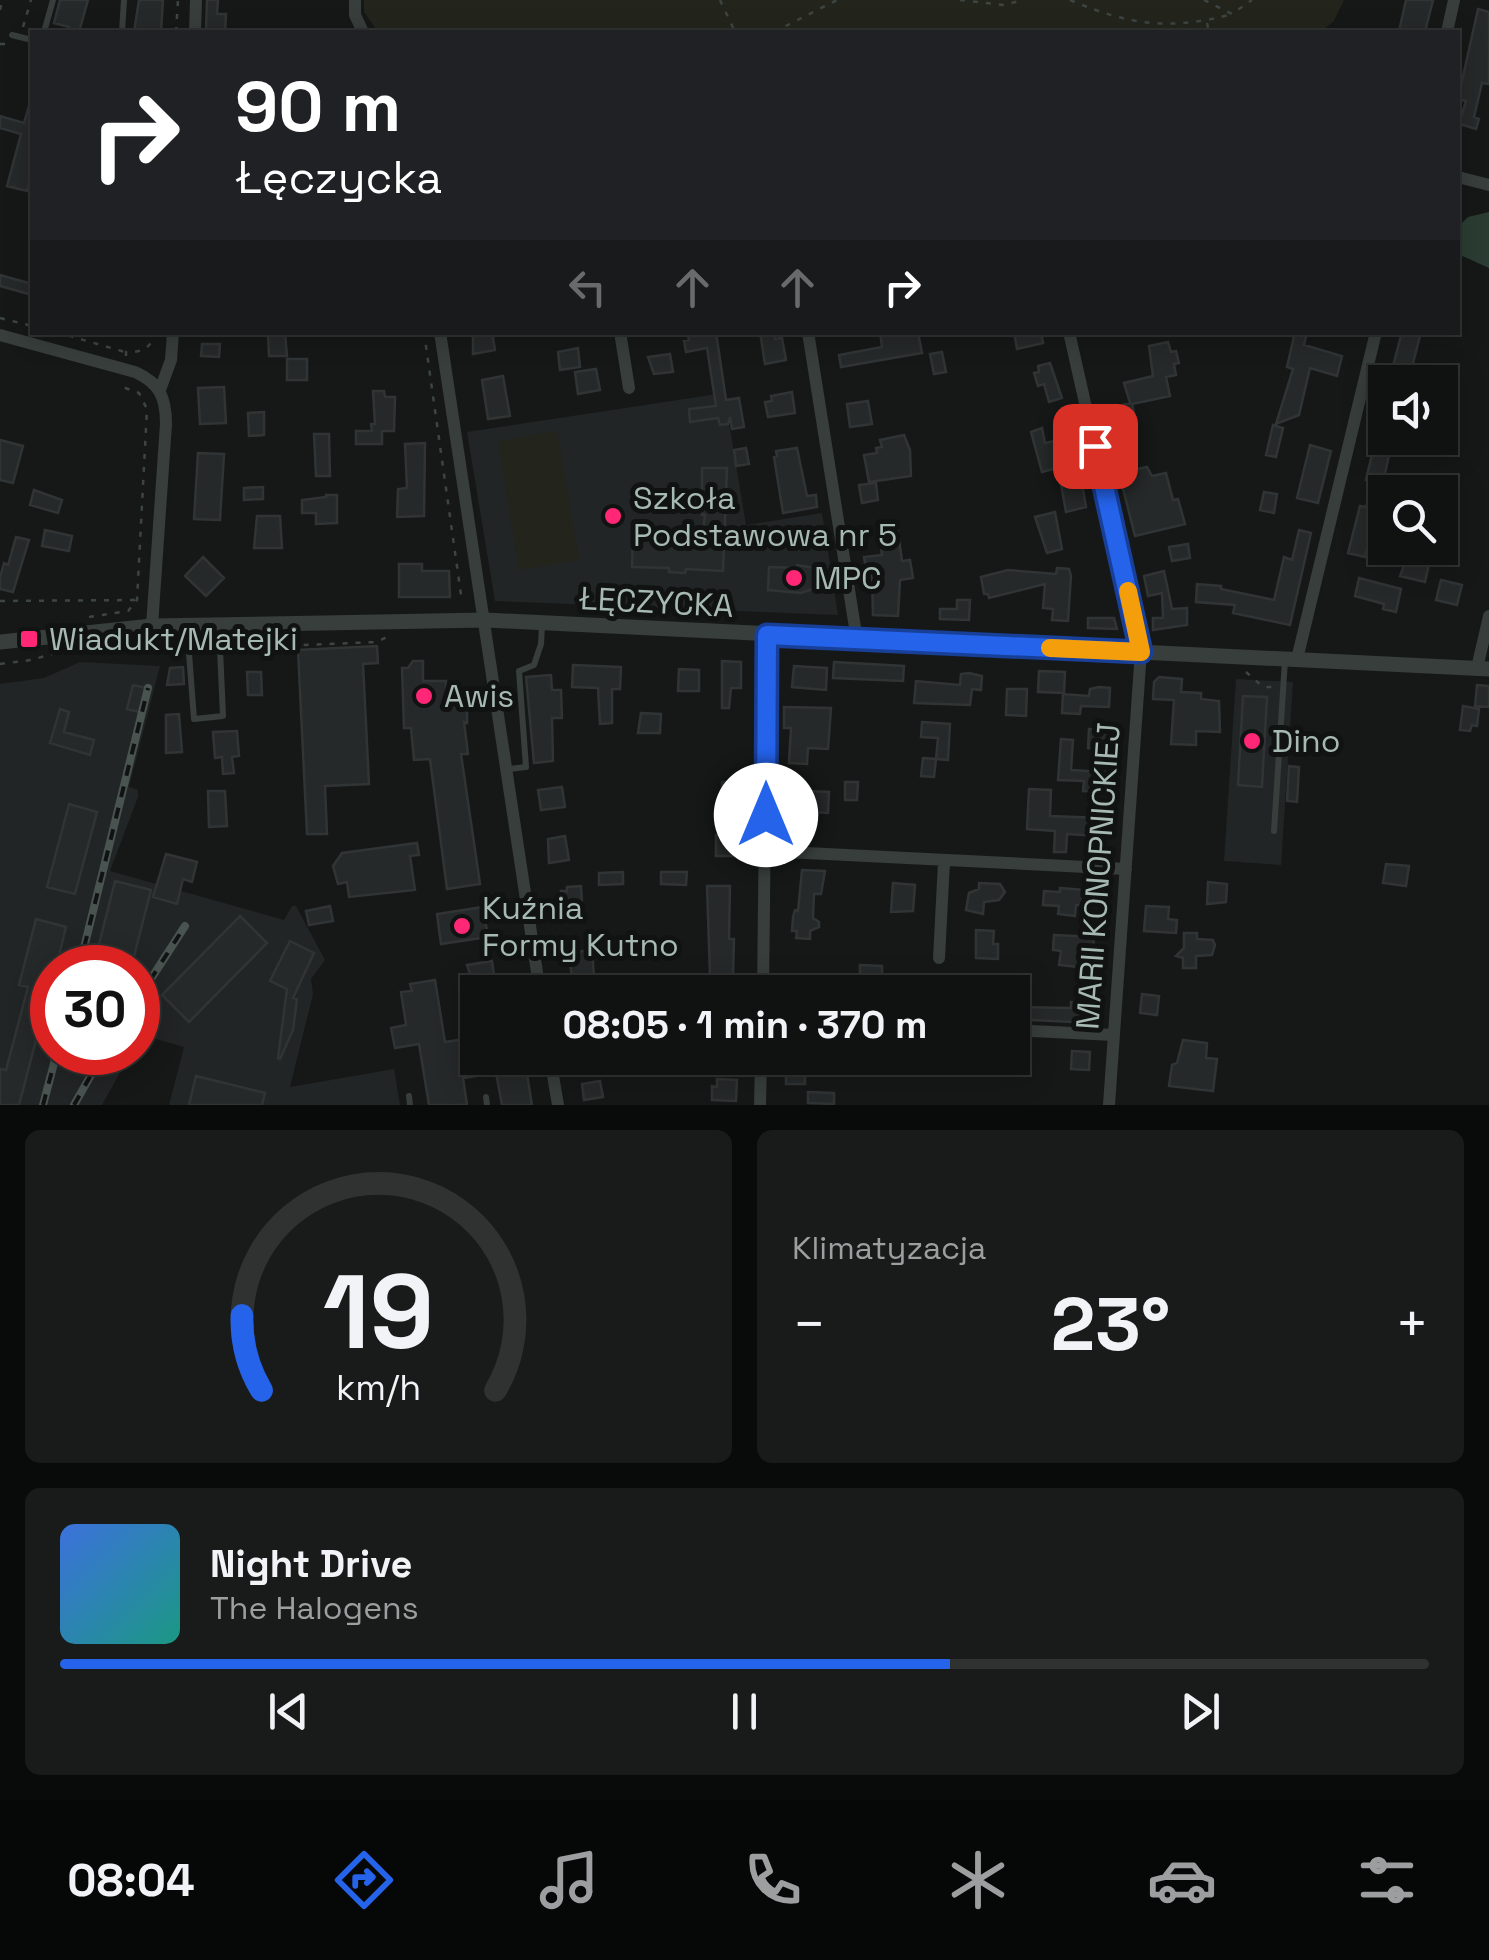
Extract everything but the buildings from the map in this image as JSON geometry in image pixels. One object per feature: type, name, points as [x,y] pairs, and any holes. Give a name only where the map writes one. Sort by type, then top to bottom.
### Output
[{"type":"street","points":[[195,30],[196,0]]},
{"type":"street","points":[[355,0],[355,16],[362,30]]},
{"type":"street","points":[[1447,30],[1454,0]]},
{"type":"street","points":[[1460,177],[1489,184]]},
{"type":"street","points":[[0,335],[146,376],[160,390],[166,405],[166,424],[152,626]]},
{"type":"street","points":[[160,390],[171,360],[173,335]]},
{"type":"street","points":[[440,335],[538,975]]},
{"type":"street","points":[[620,335],[629,388]]},
{"type":"street","points":[[808,335],[857,640]]},
{"type":"street","name":"MARII KONOPNICKIEJ","points":[[1070,335],[1141,652],[1109,1105]]},
{"type":"street","points":[[1291,659],[1375,335]]},
{"type":"street","points":[[1483,668],[1489,616]]},
{"type":"street","name":"ŁĘCZYCKA","points":[[0,642],[152,626],[188,633],[218,625],[486,620],[1483,668]]},
{"type":"street","points":[[763,975],[767,635]]},
{"type":"street","points":[[766,852],[1126,869]]},
{"type":"street","points":[[938,958],[944,862]]},
{"type":"street","points":[[1030,1031],[1114,1035]]},
{"type":"street","points":[[553,1075],[558,1105]]},
{"type":"street","points":[[760,1105],[761,1075]]},
{"type":"lane","points":[[45,30],[53,0]]},
{"type":"lane","points":[[122,30],[124,0]]},
{"type":"lane","points":[[12,34],[30,39]]},
{"type":"lane","points":[[508,769],[526,767],[519,671],[534,666],[542,624]]},
{"type":"lane","points":[[188,633],[194,719],[224,716],[218,625]]},
{"type":"lane","points":[[1274,831],[1283,686],[1291,659]]},
{"type":"path","points":[[0,10],[2,0]]},
{"type":"path","points":[[176,30],[178,0]]},
{"type":"path","points":[[720,0],[734,30]]},
{"type":"path","points":[[778,30],[838,0]]},
{"type":"path","points":[[960,0],[1003,5],[1024,0]]},
{"type":"path","points":[[1070,0],[1145,25],[1206,21],[1232,14],[1252,0]]},
{"type":"path","points":[[1204,0],[1232,14]]},
{"type":"path","points":[[1206,21],[1208,30]]},
{"type":"path","points":[[0,318],[30,326]]},
{"type":"path","points":[[66,335],[126,352],[144,350],[154,335]]},
{"type":"path","points":[[424,335],[462,602]]},
{"type":"path","points":[[117,614],[128,611],[137,600],[147,409],[139,393],[120,386],[126,352]]},
{"type":"path","points":[[0,601],[137,600]]},
{"type":"path","points":[[121,650],[188,633]]},
{"type":"path","points":[[293,638],[302,646],[377,642],[389,636]]},
{"type":"path","points":[[0,664],[68,649],[142,643]]},
{"type":"path","points":[[1245,671],[1264,687],[1283,686]]},
{"type":"shaded area","points":[[364,0],[1344,0],[1334,21],[1323,30],[377,30],[364,12]]},
{"type":"shaded area","points":[[1489,212],[1489,268],[1460,255],[1460,225],[1468,217]]},
{"type":"shaded area","name":"Szkoła Podstawowa nr 5","points":[[724,393],[746,525],[822,513],[838,615],[495,601],[467,432]]},
{"type":"shaded area","points":[[557,431],[579,560],[519,570],[498,441]]},
{"type":"shaded area","points":[[80,662],[160,666],[129,787],[138,790],[138,797],[110,871],[284,920],[292,906],[296,906],[325,960],[311,979],[313,994],[290,1087],[394,1069],[400,1105],[169,1105],[184,1047],[160,1040],[160,945],[30,945],[30,1075],[119,1075],[102,1105],[0,1105],[0,684],[44,678]]},
{"type":"shaded area","points":[[1236,679],[1293,682],[1281,865],[1224,861]]},
{"type":"railway","points":[[85,945],[148,688]]},
{"type":"railway","points":[[160,965],[185,926]]},
{"type":"railway","points":[[43,1105],[51,1075]]},
{"type":"railway","points":[[74,1105],[91,1075]]},
{"type":"slow traffic","points":[[1050,648],[1141,652],[1128,591]]},
{"type":"place","name":"Szkoła Podstawowa nr 5","points":[[613,516]]},
{"type":"place","name":"MPC","points":[[794,578]]},
{"type":"place","name":"Wiadukt/Matejki","points":[[29,639]]},
{"type":"place","name":"Awis","points":[[424,696]]},
{"type":"place","name":"Dino","points":[[1252,741]]},
{"type":"place","name":"Kuźnia Formy Kutno","points":[[462,926]]},
{"type":"route","points":[[766,815],[767,635],[1141,652],[1095,446]]}]
